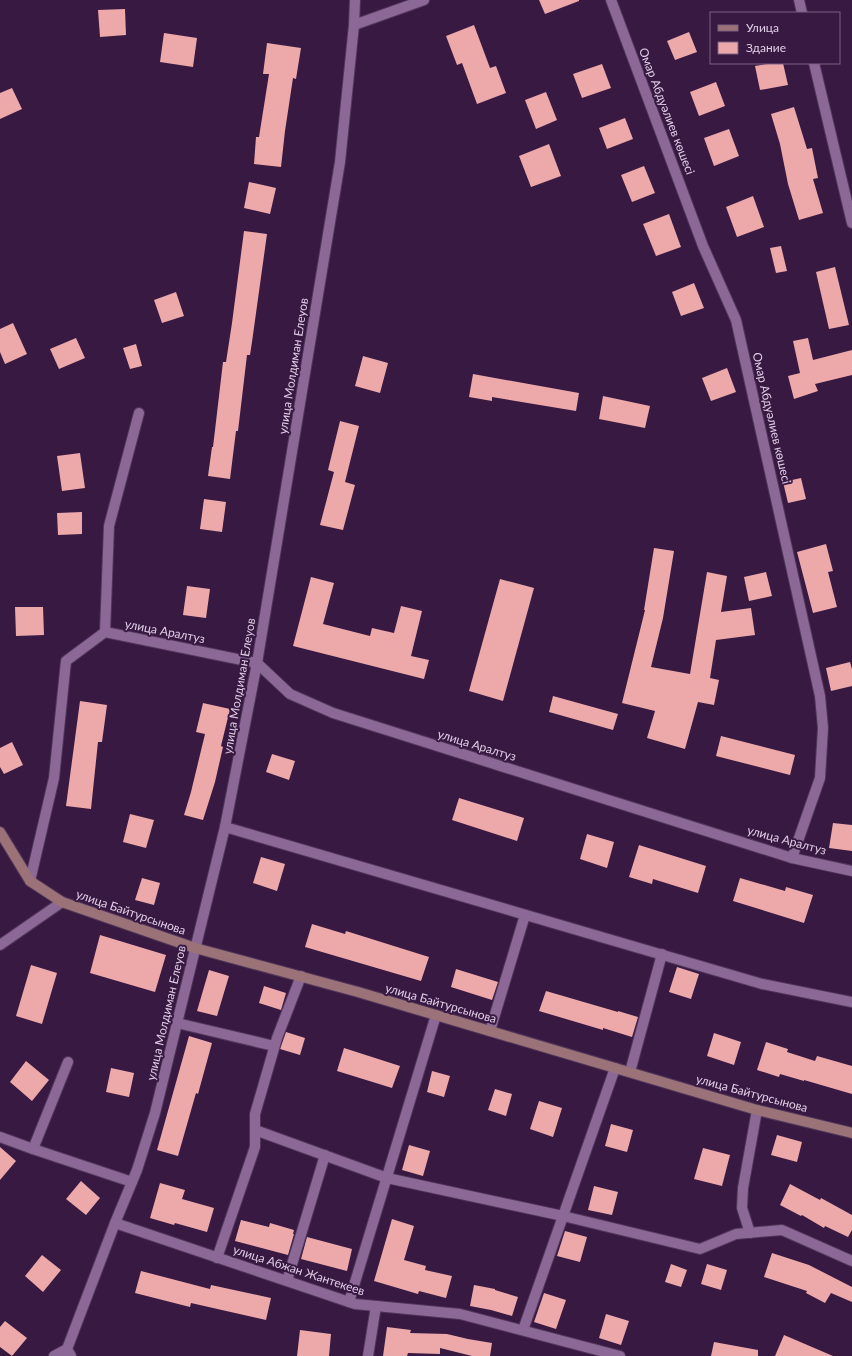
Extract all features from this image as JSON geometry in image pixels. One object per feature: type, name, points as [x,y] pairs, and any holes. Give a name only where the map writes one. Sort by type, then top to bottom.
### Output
[{"type":"street","name":"улица Молдиман Елеуов","points":[[69,1352],[115,1223],[132,1182],[155,1113],[225,827],[257,663],[340,162],[354,25],[355,0]]},
{"type":"street","points":[[354,25],[424,0]]},
{"type":"street","name":"Омар Абдуәлиев көшесі","points":[[611,0],[703,246],[736,320],[820,696],[823,728],[820,778],[792,858]]},
{"type":"street","points":[[799,0],[802,12]]},
{"type":"street","points":[[814,64],[852,224]]},
{"type":"street","points":[[30,881],[54,778],[66,661],[105,632],[109,526],[139,413]]},
{"type":"street","name":"улица Аралтуз","points":[[105,632],[257,663],[290,694],[333,713],[792,858],[852,870]]},
{"type":"street","points":[[225,827],[762,984],[852,1002]]},
{"type":"street","name":"улица Байтурсынова","points":[[0,832],[30,881],[62,902],[195,948],[301,976],[757,1110],[852,1133]]},
{"type":"street","points":[[0,944],[62,902]]},
{"type":"street","points":[[490,1031],[525,915]]},
{"type":"street","points":[[630,1072],[662,954]]},
{"type":"street","points":[[217,1258],[255,1147],[255,1114],[274,1046],[301,976]]},
{"type":"street","points":[[349,1302],[436,1015]]},
{"type":"street","points":[[177,1023],[274,1046]]},
{"type":"street","points":[[33,1149],[68,1062]]},
{"type":"street","points":[[523,1330],[615,1068]]},
{"type":"street","points":[[750,1233],[742,1208],[743,1188],[757,1110]]},
{"type":"street","points":[[255,1130],[387,1178],[563,1216],[700,1249],[736,1234],[782,1230],[852,1261]]},
{"type":"street","points":[[0,1137],[132,1182]]},
{"type":"street","points":[[287,1281],[325,1155]]},
{"type":"street","name":"улица Абжан Жантекеев","points":[[115,1223],[355,1304],[460,1314],[620,1356]]},
{"type":"street","points":[[368,1356],[376,1306]]},
{"type":"street","points":[[54,1356],[69,1352]]},
{"type":"building","points":[[539,0],[579,0],[579,1],[545,14]]},
{"type":"building","points":[[125,9],[126,35],[100,37],[98,10]]},
{"type":"building","points":[[474,25],[490,68],[496,66],[506,93],[477,104],[462,63],[457,65],[446,36]]},
{"type":"building","points":[[689,32],[697,52],[675,60],[667,41]]},
{"type":"building","points":[[164,33],[197,38],[193,67],[160,62]]},
{"type":"building","points":[[267,43],[301,48],[296,79],[293,78],[281,167],[254,164],[256,137],[259,137],[269,74],[263,74]]},
{"type":"building","points":[[602,64],[611,88],[582,98],[573,74]]},
{"type":"building","points":[[783,64],[788,85],[760,90],[755,66]]},
{"type":"building","points":[[716,82],[725,106],[699,116],[690,92]]},
{"type":"building","points":[[12,88],[22,109],[0,119],[0,93]]},
{"type":"building","points":[[546,92],[557,120],[536,129],[525,100]]},
{"type":"building","points":[[794,107],[807,149],[812,148],[818,178],[813,179],[823,213],[799,220],[788,184],[780,144],[771,114]]},
{"type":"building","points":[[625,118],[633,139],[607,149],[599,128]]},
{"type":"building","points":[[729,129],[739,156],[714,166],[704,138]]},
{"type":"building","points":[[549,144],[561,176],[531,187],[519,156]]},
{"type":"building","points":[[644,166],[655,193],[632,202],[621,175]]},
{"type":"building","points":[[249,182],[276,188],[270,214],[244,208]]},
{"type":"building","points":[[753,196],[764,227],[737,237],[726,207]]},
{"type":"building","points":[[669,214],[681,247],[656,256],[643,224]]},
{"type":"building","points":[[244,231],[267,234],[250,355],[247,355],[238,431],[236,431],[230,479],[208,476],[223,362],[226,362]]},
{"type":"building","points":[[781,246],[787,271],[776,273],[770,248]]},
{"type":"building","points":[[835,267],[849,325],[829,329],[816,272]]},
{"type":"building","points":[[694,283],[704,308],[681,316],[672,292]]},
{"type":"building","points":[[176,292],[184,316],[162,323],[154,300]]},
{"type":"building","points":[[13,323],[27,354],[5,364],[0,352],[0,329]]},
{"type":"building","points":[[76,338],[85,358],[59,369],[50,349]]},
{"type":"building","points":[[808,338],[813,360],[852,350],[852,375],[815,384],[818,391],[794,399],[788,376],[800,373],[793,341]]},
{"type":"building","points":[[136,344],[142,366],[130,369],[123,348]]},
{"type":"building","points":[[363,356],[388,363],[380,393],[355,386]]},
{"type":"building","points":[[727,368],[736,392],[711,401],[702,378]]},
{"type":"building","points":[[473,374],[579,393],[576,411],[492,397],[492,401],[469,397]]},
{"type":"building","points":[[603,396],[650,406],[645,428],[599,419]]},
{"type":"building","points":[[340,421],[359,426],[345,482],[355,485],[343,530],[320,525],[334,472],[328,470]]},
{"type":"building","points":[[80,453],[85,488],[62,491],[57,456]]},
{"type":"building","points":[[801,478],[806,499],[788,503],[783,482]]},
{"type":"building","points":[[204,499],[226,502],[222,532],[200,529]]},
{"type":"building","points":[[82,512],[82,534],[58,535],[57,513]]},
{"type":"building","points":[[826,544],[833,571],[828,572],[837,607],[813,613],[797,552]]},
{"type":"building","points":[[654,548],[674,551],[663,618],[651,667],[690,674],[707,572],[727,576],[721,612],[751,608],[755,635],[716,640],[710,678],[719,680],[714,705],[698,702],[685,749],[647,738],[655,711],[622,703],[645,610]]},
{"type":"building","points":[[766,572],[772,596],[749,601],[744,577]]},
{"type":"building","points":[[311,577],[334,583],[323,624],[370,636],[372,628],[394,633],[401,606],[422,611],[411,656],[429,660],[424,679],[293,646]]},
{"type":"building","points":[[500,579],[534,588],[503,701],[469,691]]},
{"type":"building","points":[[187,586],[210,589],[206,618],[183,615]]},
{"type":"building","points":[[15,607],[43,607],[44,635],[16,636]]},
{"type":"building","points":[[850,662],[852,669],[852,686],[831,691],[826,668]]},
{"type":"building","points":[[553,696],[618,714],[613,730],[549,712]]},
{"type":"building","points":[[80,701],[107,705],[102,742],[98,742],[91,809],[66,806]]},
{"type":"building","points":[[203,703],[230,709],[221,746],[223,747],[215,782],[203,820],[184,815],[205,734],[196,732]]},
{"type":"building","points":[[721,736],[795,755],[790,775],[716,756]]},
{"type":"building","points":[[12,742],[23,765],[4,774],[0,767],[0,748]]},
{"type":"building","points":[[272,754],[295,761],[289,780],[266,772]]},
{"type":"building","points":[[459,798],[524,818],[517,841],[452,820]]},
{"type":"building","points":[[130,814],[154,820],[146,848],[123,842]]},
{"type":"building","points":[[833,823],[852,825],[852,851],[829,848]]},
{"type":"building","points":[[587,834],[614,842],[607,868],[580,859]]},
{"type":"building","points":[[639,845],[706,866],[698,893],[653,879],[652,884],[629,877]]},
{"type":"building","points":[[261,857],[285,864],[277,891],[253,883]]},
{"type":"building","points":[[142,878],[160,883],[154,905],[135,900]]},
{"type":"building","points":[[740,878],[785,891],[786,887],[813,895],[804,923],[733,901]]},
{"type":"building","points":[[312,924],[345,934],[346,931],[429,957],[421,981],[305,947]]},
{"type":"building","points":[[100,935],[166,955],[155,992],[90,973]]},
{"type":"building","points":[[31,965],[57,973],[42,1024],[16,1016]]},
{"type":"building","points":[[677,967],[699,974],[691,999],[669,992]]},
{"type":"building","points":[[456,969],[498,982],[492,1000],[451,987]]},
{"type":"building","points":[[209,970],[229,976],[217,1016],[197,1011]]},
{"type":"building","points":[[264,986],[286,993],[281,1010],[259,1003]]},
{"type":"building","points":[[546,991],[638,1017],[632,1037],[539,1011]]},
{"type":"building","points":[[286,1032],[305,1038],[300,1055],[280,1049]]},
{"type":"building","points":[[714,1033],[741,1042],[734,1065],[707,1056]]},
{"type":"building","points":[[189,1036],[212,1043],[198,1094],[196,1093],[178,1156],[157,1150]]},
{"type":"building","points":[[766,1042],[788,1049],[787,1052],[815,1061],[817,1056],[852,1066],[852,1094],[804,1080],[780,1074],[779,1077],[757,1070]]},
{"type":"building","points":[[344,1048],[400,1066],[392,1088],[337,1071]]},
{"type":"building","points":[[26,1061],[49,1080],[32,1101],[10,1082]]},
{"type":"building","points":[[111,1068],[134,1073],[129,1097],[106,1092]]},
{"type":"building","points":[[432,1071],[450,1076],[444,1097],[427,1092]]},
{"type":"building","points":[[495,1089],[512,1094],[506,1116],[488,1110]]},
{"type":"building","points":[[539,1101],[562,1108],[553,1137],[530,1129]]},
{"type":"building","points":[[611,1124],[633,1130],[627,1152],[605,1146]]},
{"type":"building","points":[[777,1135],[802,1142],[797,1162],[771,1155]]},
{"type":"building","points":[[409,1145],[430,1151],[423,1176],[402,1170]]},
{"type":"building","points":[[0,1147],[16,1161],[0,1180]]},
{"type":"building","points":[[703,1148],[730,1155],[722,1186],[694,1179]]},
{"type":"building","points":[[81,1181],[100,1198],[86,1215],[66,1199]]},
{"type":"building","points":[[160,1183],[185,1190],[182,1199],[214,1208],[207,1232],[150,1218]]},
{"type":"building","points":[[790,1184],[820,1200],[821,1198],[852,1215],[852,1230],[848,1237],[825,1226],[824,1228],[802,1215],[801,1216],[780,1205]]},
{"type":"building","points":[[594,1186],[618,1192],[612,1215],[588,1210]]},
{"type":"building","points":[[392,1219],[414,1226],[404,1260],[426,1266],[425,1270],[452,1276],[446,1298],[419,1291],[418,1294],[374,1281]]},
{"type":"building","points":[[241,1220],[269,1227],[270,1223],[294,1230],[288,1255],[235,1241]]},
{"type":"building","points":[[565,1231],[587,1237],[580,1262],[557,1256]]},
{"type":"building","points":[[307,1237],[352,1249],[347,1271],[301,1259]]},
{"type":"building","points":[[772,1253],[809,1265],[852,1287],[852,1302],[831,1293],[825,1303],[806,1293],[807,1291],[764,1277]]},
{"type":"building","points":[[42,1255],[61,1270],[43,1292],[25,1276]]},
{"type":"building","points":[[671,1264],[687,1270],[681,1287],[665,1282]]},
{"type":"building","points":[[707,1264],[727,1270],[721,1290],[701,1284]]},
{"type":"building","points":[[141,1271],[210,1289],[211,1285],[271,1298],[266,1320],[191,1303],[190,1307],[135,1293]]},
{"type":"building","points":[[474,1285],[495,1289],[518,1297],[512,1316],[470,1306]]},
{"type":"building","points":[[544,1293],[566,1300],[556,1329],[534,1322]]},
{"type":"building","points":[[606,1314],[629,1321],[621,1345],[599,1338]]},
{"type":"building","points":[[5,1321],[27,1338],[12,1356],[0,1347],[0,1327]]},
{"type":"building","points":[[387,1327],[411,1330],[410,1333],[447,1334],[492,1343],[490,1356],[472,1356],[440,1348],[440,1354],[408,1353],[407,1356],[383,1356]]},
{"type":"building","points":[[300,1330],[331,1334],[329,1356],[297,1356]]},
{"type":"building","points":[[784,1335],[833,1356],[775,1356]]},
{"type":"building","points":[[714,1342],[758,1350],[758,1356],[711,1356]]}]
